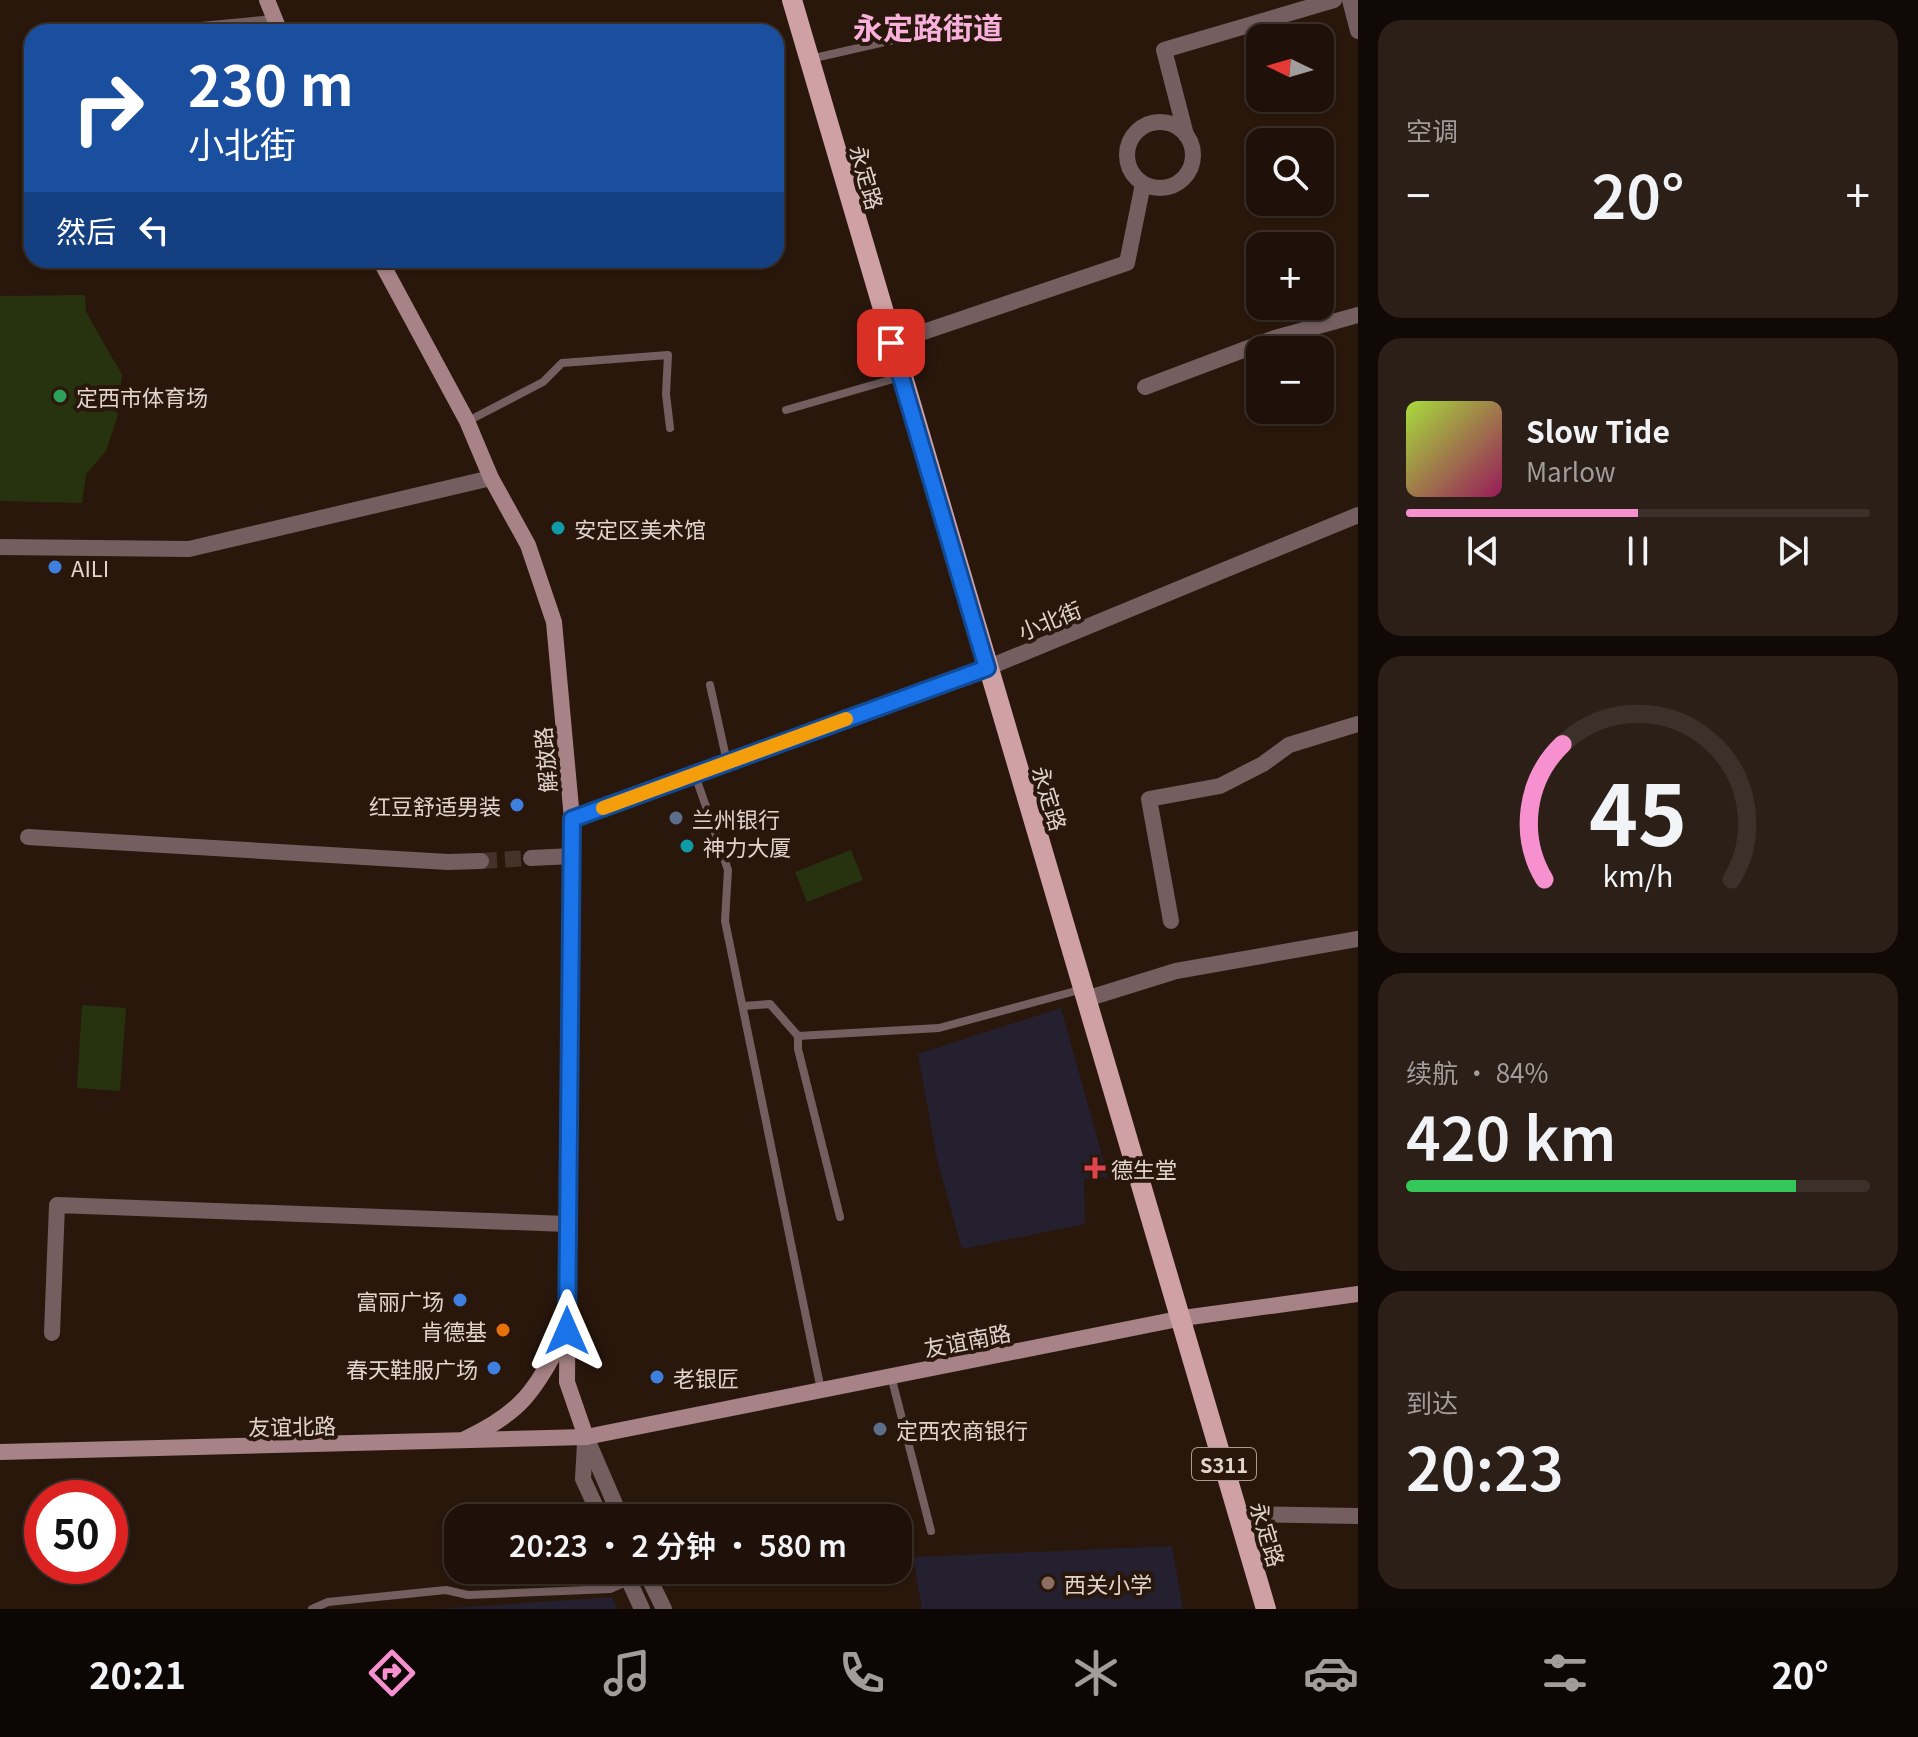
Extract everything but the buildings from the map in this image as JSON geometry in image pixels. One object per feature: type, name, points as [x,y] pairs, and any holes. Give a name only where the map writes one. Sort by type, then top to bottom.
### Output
[{"type":"main road","points":[[267,0],[276,24]]},
{"type":"main road","name":"永定路","points":[[792,0],[987,668],[1183,1318],[1261,1608]]},
{"type":"main road","name":"解放路","points":[[384,268],[467,421],[491,478],[528,545],[554,622],[572,819],[567,1382],[586,1437]]},
{"type":"main road","name":"友谊南路","points":[[586,1437],[1183,1318],[1358,1294]]},
{"type":"main road","points":[[456,1443],[503,1421],[538,1384],[567,1331]]},
{"type":"main road","name":"友谊北路","points":[[0,1452],[456,1443],[586,1437]]},
{"type":"street","points":[[1186,135],[1164,122],[1139,128],[1131,138],[1127,164],[1143,184],[1168,187],[1180,181],[1193,159],[1164,50],[1334,0]]},
{"type":"street","points":[[1350,0],[1358,31]]},
{"type":"street","points":[[891,343],[1127,263],[1143,184]]},
{"type":"street","points":[[1145,387],[1275,338],[1358,315]]},
{"type":"street","points":[[0,547],[189,549],[491,478]]},
{"type":"street","name":"小北街","points":[[572,819],[987,668],[1358,515]]},
{"type":"street","points":[[1171,921],[1149,799],[1220,786],[1263,764],[1289,745],[1358,724]]},
{"type":"street","points":[[28,837],[448,862],[481,861]]},
{"type":"street","points":[[531,858],[572,856]]},
{"type":"street","points":[[1085,994],[1176,971],[1358,939]]},
{"type":"street","points":[[52,1333],[57,1205],[567,1224]]},
{"type":"street","name":"解放路","points":[[586,1437],[583,1479],[595,1504]]},
{"type":"street","name":"解放路","points":[[586,1437],[615,1504]]},
{"type":"street","points":[[1238,1514],[1358,1516]]},
{"type":"street","points":[[630,1584],[642,1609]]},
{"type":"street","points":[[652,1584],[664,1609]]},
{"type":"lane","points":[[809,59],[977,21]]},
{"type":"lane","points":[[467,421],[543,382],[562,363],[668,355],[666,394],[670,428]]},
{"type":"lane","points":[[786,410],[901,377]]},
{"type":"lane","points":[[710,685],[728,762]]},
{"type":"lane","points":[[695,775],[728,870],[725,921],[821,1390]]},
{"type":"lane","points":[[798,1036],[939,1028],[1085,994]]},
{"type":"lane","points":[[744,1006],[770,1004],[798,1036],[798,1049],[840,1217]]},
{"type":"lane","points":[[891,1376],[931,1531]]},
{"type":"lane","points":[[312,1609],[328,1602],[446,1590],[468,1595],[610,1589],[616,1584]]},
{"type":"shaded area","points":[[1061,1008],[1108,1177],[1084,1179],[1085,1224],[962,1249],[937,1159],[918,1054]]},
{"type":"shaded area","name":"西关小学","points":[[1172,1546],[1183,1609],[922,1609],[913,1557]]},
{"type":"shaded area","points":[[612,1597],[617,1609],[437,1609]]},
{"type":"green space","name":"定西市体育场","points":[[85,295],[86,312],[122,375],[117,418],[106,451],[86,474],[82,503],[0,501],[0,296]]},
{"type":"green space","points":[[851,850],[863,880],[807,902],[795,872]]},
{"type":"green space","points":[[82,1005],[126,1008],[120,1091],[77,1088]]},
{"type":"tunnel","points":[[481,861],[531,858]]},
{"type":"slow traffic","points":[[603,808],[846,719]]},
{"type":"place","name":"定西市体育场","points":[[60,396]]},
{"type":"place","name":"安定区美术馆","points":[[558,528]]},
{"type":"place","name":"AILI","points":[[55,567]]},
{"type":"place","name":"红豆舒适男装","points":[[517,805]]},
{"type":"place","name":"兰州银行","points":[[676,818]]},
{"type":"place","name":"神力大厦","points":[[687,846]]},
{"type":"place","name":"德生堂","points":[[1095,1168]]},
{"type":"place","name":"富丽广场","points":[[460,1300]]},
{"type":"place","name":"肯德基","points":[[503,1330]]},
{"type":"place","name":"春天鞋服广场","points":[[494,1368]]},
{"type":"place","name":"老银匠","points":[[657,1377]]},
{"type":"place","name":"定西农商银行","points":[[880,1429]]},
{"type":"place","name":"西关小学","points":[[1048,1583]]},
{"type":"district","name":"永定路街道","points":[[928,26]]},
{"type":"route","points":[[567,1331],[572,819],[987,668],[891,343]]}]
